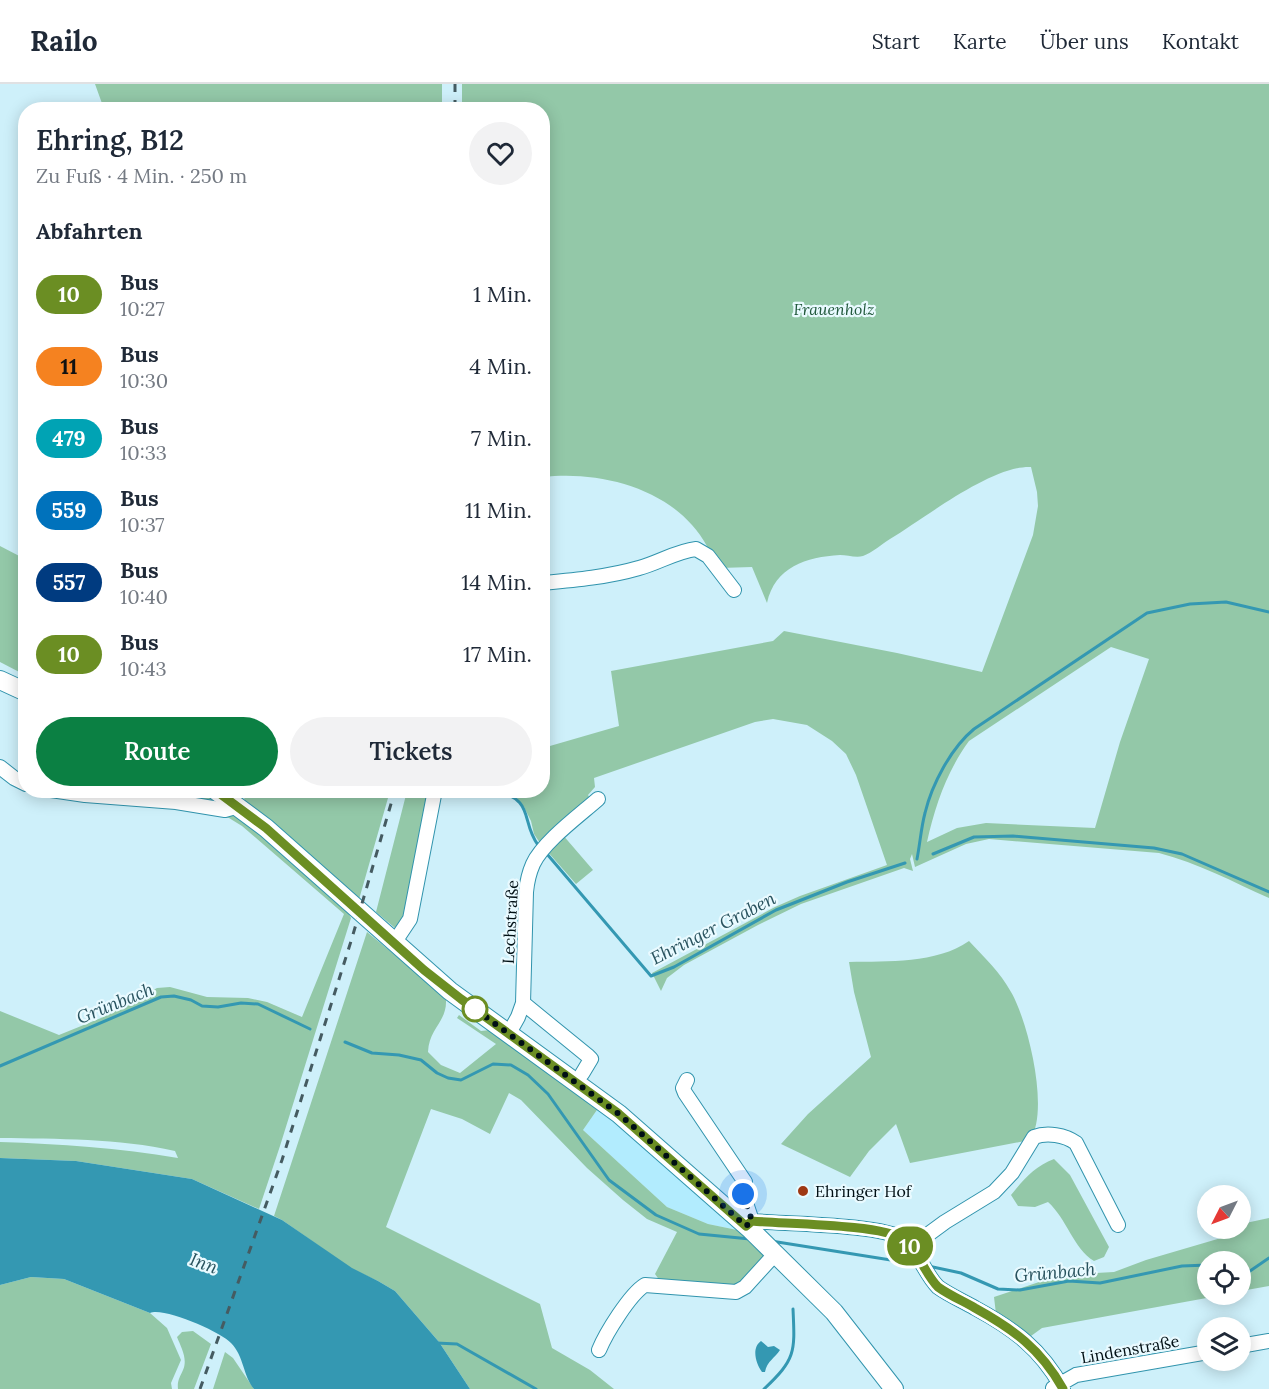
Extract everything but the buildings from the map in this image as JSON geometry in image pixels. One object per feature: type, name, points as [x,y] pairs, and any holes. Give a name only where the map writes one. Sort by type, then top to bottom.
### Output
[{"type":"main road","points":[[0,680],[18,688]]},
{"type":"main road","points":[[227,798],[239,806],[450,991],[619,1114],[750,1226],[834,1312],[894,1389]]},
{"type":"street","points":[[550,582],[627,571],[696,549],[708,556],[734,590]]},
{"type":"street","points":[[0,767],[18,780]]},
{"type":"street","points":[[124,798],[176,802],[225,810],[239,806]]},
{"type":"street","points":[[394,943],[410,919],[433,798]]},
{"type":"street","name":"Lechstraße","points":[[509,1034],[523,1003],[526,892],[531,867],[554,838],[598,799]]},
{"type":"street","points":[[523,1003],[591,1059],[582,1074]]},
{"type":"street","points":[[687,1080],[683,1088],[685,1093],[745,1182],[743,1194],[750,1226],[873,1230],[897,1235],[915,1252],[929,1276],[942,1290],[1029,1343],[1045,1361],[1058,1387]]},
{"type":"street","points":[[915,1252],[945,1222],[994,1192],[1012,1173],[1034,1137],[1044,1134],[1070,1139],[1080,1149],[1118,1225]]},
{"type":"street","points":[[599,1350],[628,1301],[638,1289],[645,1285],[736,1292],[745,1287],[773,1251]]},
{"type":"street","points":[[1251,1344],[1269,1341]]},
{"type":"street","name":"Lindenstraße","points":[[1058,1387],[1076,1375],[1197,1354]]},
{"type":"shaded area","points":[[599,1107],[742,1231],[708,1224],[667,1207],[583,1130]]},
{"type":"green space","points":[[95,84],[442,84],[442,102],[101,102]]},
{"type":"green space","name":"Frauenholz","points":[[462,84],[1269,84],[1269,898],[1201,867],[1159,853],[989,839],[966,844],[915,867],[912,854],[910,859],[913,871],[904,868],[801,904],[684,965],[667,978],[661,991],[652,973],[775,907],[887,865],[856,775],[846,754],[832,741],[807,725],[773,719],[755,722],[594,778],[595,787],[588,795],[591,800],[562,834],[593,870],[576,884],[540,843],[534,834],[524,807],[517,798],[550,798],[550,746],[619,726],[611,671],[773,641],[784,631],[982,672],[1033,535],[1038,506],[1037,492],[1031,467],[997,474],[959,494],[866,555],[827,556],[794,566],[777,581],[767,603],[752,567],[720,568],[692,525],[678,511],[661,500],[624,484],[583,476],[550,477],[550,102],[462,102]],"holes":[[[1111,647],[1149,659],[1120,742],[1095,828],[986,823],[957,828],[927,842],[943,789],[954,764],[969,741]]]},
{"type":"green space","points":[[0,546],[18,555],[18,671],[0,662]]},
{"type":"green space","points":[[188,798],[216,798],[226,804],[188,800]]},
{"type":"green space","points":[[244,798],[388,798],[358,903],[246,806]]},
{"type":"green space","points":[[405,798],[429,798],[404,920],[395,928],[376,912]]},
{"type":"green space","points":[[207,812],[236,814],[347,910],[351,918],[259,1209],[192,1179],[76,1161],[0,1158],[0,1142],[89,1147],[178,1158],[175,1151],[132,1144],[88,1140],[0,1138],[0,1011],[59,1035],[101,1018],[157,988],[170,987],[207,997],[248,998],[267,1002],[302,1017],[344,914],[242,826],[229,818]]},
{"type":"green space","points":[[367,932],[435,988],[446,1000],[444,1014],[431,1037],[428,1052],[441,1065],[460,1073],[496,1044],[457,1018],[459,1015],[481,1031],[490,1030],[599,1107],[583,1130],[667,1207],[708,1224],[742,1231],[765,1254],[744,1280],[732,1288],[660,1281],[655,1274],[677,1232],[647,1219],[623,1200],[587,1168],[521,1100],[509,1093],[490,1134],[462,1119],[431,1109],[386,1227],[540,1304],[552,1348],[590,1370],[614,1389],[470,1389],[439,1342],[395,1291],[352,1269],[274,1216]]},
{"type":"green space","points":[[969,941],[1007,985],[1018,1005],[1024,1023],[1037,1088],[1036,1127],[1030,1140],[910,1163],[896,1124],[869,1151],[850,1177],[781,1144],[808,1114],[871,1057],[854,992],[849,962],[911,960],[942,954]]},
{"type":"green space","points":[[1054,1159],[1070,1175],[1109,1247],[1104,1257],[1094,1261],[1087,1255],[1048,1202],[1035,1207],[1018,1206],[1011,1195],[1035,1169]]},
{"type":"green space","points":[[1269,1218],[1269,1286],[1251,1289],[1251,1251],[1197,1251],[1197,1300],[1042,1328],[1031,1336],[996,1314],[994,1297],[1060,1275],[1114,1272],[1218,1239],[1251,1239],[1251,1222]]},
{"type":"green space","points":[[31,1277],[64,1279],[150,1313],[167,1328],[181,1360],[171,1383],[172,1389],[0,1389],[0,1285]]},
{"type":"green space","points":[[193,1331],[211,1344],[194,1389],[178,1389],[178,1381],[185,1362],[177,1337],[182,1332]]},
{"type":"green space","points":[[225,1352],[233,1358],[254,1389],[213,1389]]},
{"type":"water","name":"Inn","points":[[0,1158],[76,1161],[192,1179],[282,1220],[352,1268],[395,1291],[439,1342],[470,1389],[254,1389],[239,1354],[231,1343],[192,1322],[167,1314],[150,1313],[64,1279],[31,1277],[0,1285]]},
{"type":"water","points":[[761,1341],[768,1347],[774,1346],[780,1350],[769,1362],[765,1372],[762,1372],[756,1361],[756,1348]]},
{"type":"waterway","points":[[917,859],[932,790],[950,756],[974,729],[1147,613],[1190,604],[1226,602],[1269,612]]},
{"type":"waterway","name":"Ehringer Graben","points":[[514,798],[522,805],[538,845]]},
{"type":"waterway","name":"Ehringer Graben","points":[[933,854],[974,837],[1013,836],[1154,848],[1182,854],[1269,892]]},
{"type":"waterway","name":"Ehringer Graben","points":[[547,854],[651,976],[674,967],[776,910],[847,882],[905,863]]},
{"type":"waterway","name":"Grünbach","points":[[0,1066],[161,997],[174,996],[191,1000],[202,1006],[258,1004],[310,1029]]},
{"type":"waterway","name":"Grünbach","points":[[345,1042],[372,1053],[399,1055],[421,1060],[437,1073],[461,1080],[493,1064],[511,1065],[528,1075],[548,1094],[609,1180],[656,1215],[699,1234],[750,1239]]},
{"type":"waterway","name":"Grünbach","points":[[771,1241],[916,1264]]},
{"type":"waterway","name":"Grünbach","points":[[1251,1270],[1269,1258]]},
{"type":"waterway","name":"Grünbach","points":[[928,1266],[961,1273],[998,1289],[1020,1290],[1069,1281],[1100,1283],[1182,1266],[1197,1265]]},
{"type":"waterway","points":[[764,1389],[782,1370],[791,1354],[794,1335],[793,1309]]},
{"type":"waterway","points":[[436,1343],[457,1344],[536,1389]]},
{"type":"railway","points":[[455,84],[455,102]]},
{"type":"railway","points":[[200,1389],[282,1160],[352,938],[393,798]]},
{"type":"bus line","name":"10","points":[[227,798],[266,828],[424,970],[619,1114],[746,1226],[752,1221],[873,1230],[897,1235],[919,1257],[938,1287],[984,1313],[1029,1343],[1063,1389]]},
{"type":"place","name":"Ehringer Hof","points":[[803,1191]]},
{"type":"route","points":[[475,1009],[472,1007],[619,1114],[746,1226],[752,1221],[743,1194]]}]
